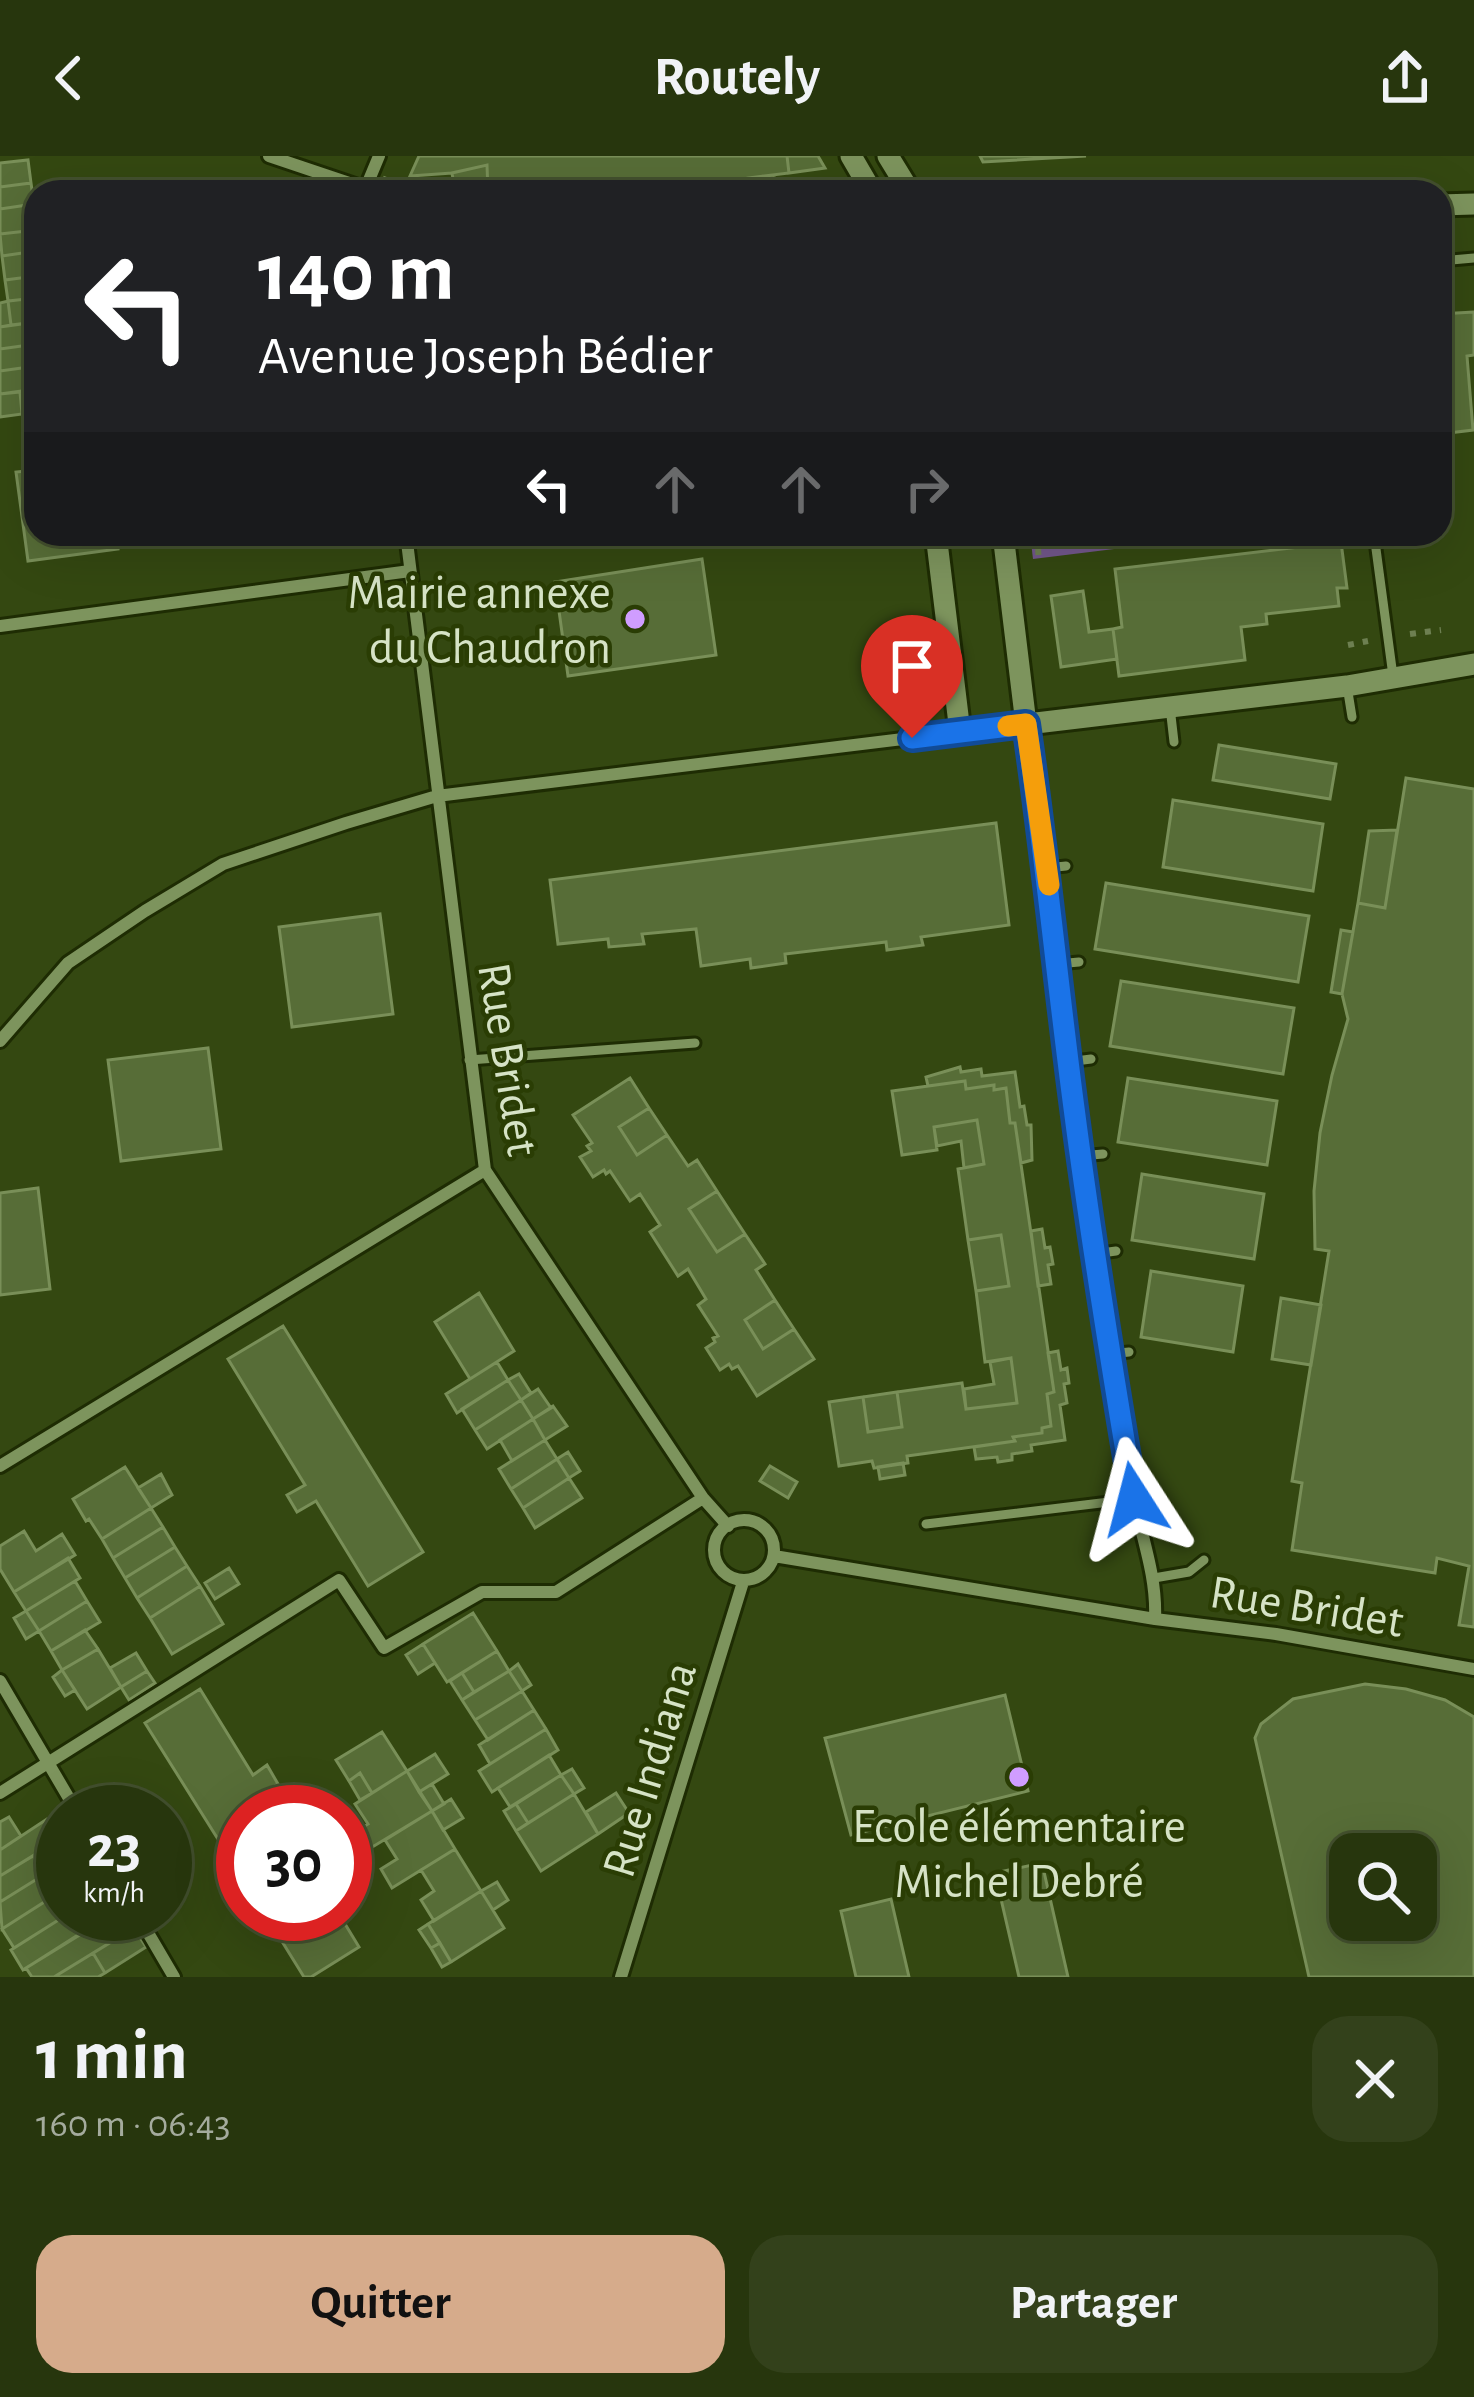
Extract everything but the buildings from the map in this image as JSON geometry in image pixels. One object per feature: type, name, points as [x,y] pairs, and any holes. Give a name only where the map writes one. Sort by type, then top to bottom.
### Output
[{"type":"street","points":[[269,156],[336,180]]},
{"type":"street","name":"Rue Bridet","points":[[407,546],[485,1171],[704,1498],[728,1526],[737,1521],[757,1523],[771,1537],[774,1556],[1474,1669]]},
{"type":"street","points":[[937,546],[960,732]]},
{"type":"street","points":[[1004,546],[1080,1156],[1134,1499],[1154,1578],[1155,1619]]},
{"type":"street","points":[[0,626],[410,571]]},
{"type":"street","points":[[0,1041],[68,963],[223,864],[437,796],[1347,686],[1474,664]]},
{"type":"street","points":[[0,1466],[485,1171]]},
{"type":"street","points":[[0,1793],[339,1580],[384,1648],[482,1592],[556,1592],[704,1498]]},
{"type":"street","points":[[728,1526],[716,1542],[717,1562],[730,1576],[743,1582],[765,1572],[774,1556]]},
{"type":"street","name":"Rue Indiana","points":[[621,1977],[743,1582]]},
{"type":"street","points":[[0,1681],[61,1785]]},
{"type":"street","points":[[153,1941],[174,1977]]},
{"type":"lane","points":[[1376,546],[1393,676]]},
{"type":"lane","points":[[1347,686],[1352,717]]},
{"type":"lane","points":[[1170,707],[1174,742]]},
{"type":"lane","points":[[1047,868],[1066,866]]},
{"type":"lane","points":[[1058,964],[1079,962]]},
{"type":"lane","points":[[470,1060],[695,1042]]},
{"type":"lane","points":[[1068,1062],[1091,1059]]},
{"type":"lane","points":[[1080,1156],[1103,1154]]},
{"type":"lane","points":[[1094,1254],[1116,1251]]},
{"type":"lane","points":[[1110,1354],[1129,1352]]},
{"type":"lane","points":[[926,1524],[1134,1499]]},
{"type":"lane","points":[[1154,1578],[1189,1572],[1204,1560]]},
{"type":"path","points":[[1038,546],[1040,563]]},
{"type":"shaded area","points":[[1031,546],[1139,546],[1033,559]]},
{"type":"slow traffic","points":[[1008,726],[1026,724],[1049,885]]},
{"type":"place","name":"Mairie annexe du Chaudron","points":[[635,619]]},
{"type":"place","name":"Ecole élémentaire Michel Debré","points":[[1019,1777]]},
{"type":"route","points":[[912,738],[1026,724],[1094,1254],[1134,1499]]}]
